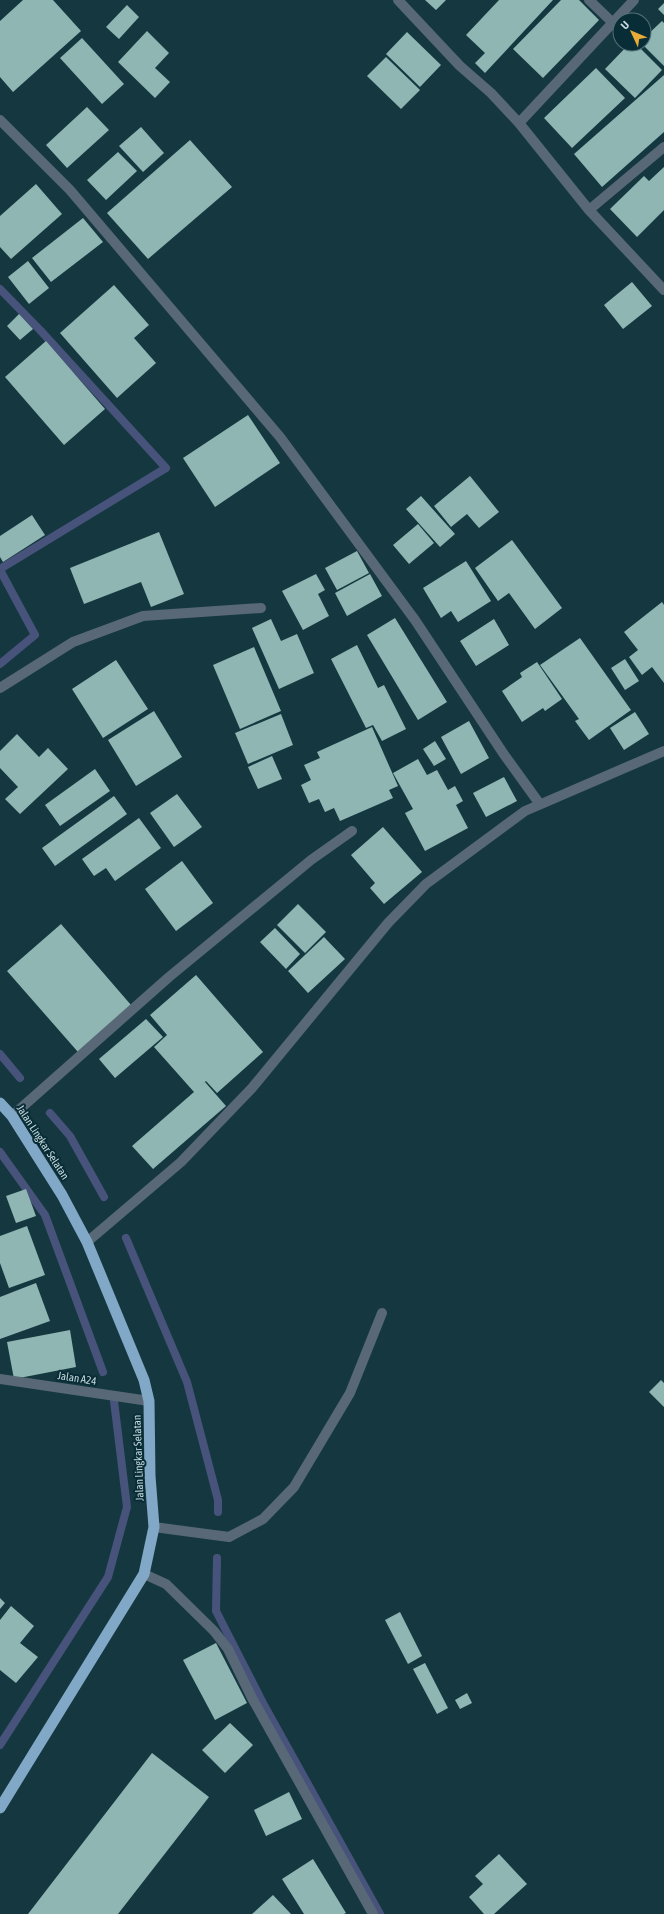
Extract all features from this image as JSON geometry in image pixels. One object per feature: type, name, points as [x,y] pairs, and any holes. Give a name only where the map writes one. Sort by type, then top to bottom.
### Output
[{"type":"highway","name":"Jalan Lingkar Selatan","points":[[0,1103],[12,1116],[62,1195],[87,1242],[141,1373],[149,1401],[150,1476],[154,1527],[144,1574],[0,1808]]},
{"type":"street","points":[[398,0],[460,66],[491,93],[518,123],[589,210],[664,290]]},
{"type":"street","points":[[518,123],[612,22],[589,0]]},
{"type":"street","points":[[622,12],[634,0]]},
{"type":"street","points":[[0,120],[70,190],[280,437],[415,620],[503,753],[540,803]]},
{"type":"street","points":[[589,210],[664,147]]},
{"type":"street","points":[[0,688],[73,642],[143,616],[261,608]]},
{"type":"street","points":[[87,1242],[181,1162],[252,1088],[388,923],[426,884],[525,811],[540,803],[664,751]]},
{"type":"street","points":[[12,1116],[169,977],[311,860],[352,831]]},
{"type":"street","points":[[154,1527],[229,1537],[263,1519],[294,1487],[350,1393],[382,1313]]},
{"type":"street","name":"Jalan A24","points":[[0,1379],[149,1401]]},
{"type":"street","points":[[144,1574],[166,1584],[214,1631],[228,1649],[252,1698],[373,1914]]},
{"type":"building","points":[[23,0],[53,0],[81,31],[13,92],[0,77],[0,21]]},
{"type":"building","points":[[425,0],[446,0],[436,10]]},
{"type":"building","points":[[499,0],[553,0],[485,73],[475,63],[485,53],[466,35]]},
{"type":"building","points":[[561,0],[579,0],[599,20],[543,78],[513,49]]},
{"type":"building","points":[[664,3],[664,15],[658,9]]},
{"type":"building","points":[[127,5],[139,17],[119,39],[106,27]]},
{"type":"building","points":[[662,21],[664,23],[664,66],[650,52],[652,52],[652,30]]},
{"type":"building","points":[[147,31],[169,53],[155,68],[170,82],[155,98],[118,62]]},
{"type":"building","points":[[407,32],[441,65],[420,87],[386,54]]},
{"type":"building","points":[[82,38],[124,84],[102,104],[60,58]]},
{"type":"building","points":[[621,52],[644,52],[662,70],[635,98],[605,69]]},
{"type":"building","points":[[386,57],[420,90],[401,109],[367,76]]},
{"type":"building","points":[[596,68],[625,98],[572,148],[544,118]]},
{"type":"building","points":[[664,75],[664,132],[602,187],[574,154]]},
{"type":"building","points":[[87,107],[109,130],[67,168],[46,145]]},
{"type":"building","points":[[141,127],[164,153],[143,172],[119,146]]},
{"type":"building","points":[[190,140],[232,187],[148,259],[107,213]]},
{"type":"building","points":[[118,152],[137,171],[106,200],[87,180]]},
{"type":"building","points":[[664,167],[664,210],[637,237],[610,209],[644,176],[649,181]]},
{"type":"building","points":[[36,184],[62,214],[11,259],[0,247],[0,216]]},
{"type":"building","points":[[83,218],[103,242],[51,282],[32,258]]},
{"type":"building","points":[[28,261],[49,288],[29,304],[8,277]]},
{"type":"building","points":[[632,282],[652,306],[623,329],[604,305]]},
{"type":"building","points":[[114,285],[149,325],[134,338],[156,363],[117,398],[60,333]]},
{"type":"building","points":[[19,314],[33,329],[20,340],[7,326]]},
{"type":"building","points":[[46,341],[105,409],[64,445],[5,377]]},
{"type":"building","points":[[248,415],[280,463],[215,507],[183,458]]},
{"type":"building","points":[[470,476],[499,512],[479,528],[467,514],[451,527],[434,506]]},
{"type":"building","points":[[421,496],[455,534],[440,547],[406,509]]},
{"type":"building","points":[[32,515],[45,535],[3,562],[0,557],[0,536]]},
{"type":"building","points":[[418,524],[434,543],[409,564],[393,545]]},
{"type":"building","points":[[159,532],[184,594],[151,607],[141,582],[84,604],[70,568]]},
{"type":"building","points":[[512,540],[562,608],[535,629],[509,593],[498,601],[475,568]]},
{"type":"building","points":[[357,551],[369,573],[337,590],[325,568]]},
{"type":"building","points":[[466,561],[491,601],[458,622],[451,611],[441,618],[423,588]]},
{"type":"building","points":[[316,574],[325,590],[318,594],[329,616],[303,630],[282,591]]},
{"type":"building","points":[[370,574],[382,596],[347,616],[335,593]]},
{"type":"building","points":[[662,602],[664,605],[664,683],[652,667],[642,675],[629,657],[638,650],[624,632]]},
{"type":"building","points":[[395,618],[447,702],[418,720],[367,635]]},
{"type":"building","points":[[271,619],[281,641],[297,634],[314,673],[279,689],[252,628]]},
{"type":"building","points":[[494,619],[509,645],[476,666],[460,641]]},
{"type":"building","points":[[580,638],[631,710],[589,740],[575,721],[579,719],[540,665]]},
{"type":"building","points":[[357,645],[378,688],[384,685],[406,729],[382,741],[373,725],[366,728],[331,659]]},
{"type":"building","points":[[254,647],[281,711],[240,729],[213,665]]},
{"type":"building","points":[[625,659],[639,681],[625,690],[611,668]]},
{"type":"building","points":[[116,660],[148,709],[103,738],[72,689]]},
{"type":"building","points":[[537,662],[562,699],[545,711],[543,708],[522,722],[502,691],[522,677],[520,673]]},
{"type":"building","points":[[154,711],[182,757],[136,786],[108,740]]},
{"type":"building","points":[[635,712],[649,734],[624,750],[610,728]]},
{"type":"building","points":[[281,714],[293,745],[248,764],[235,733]]},
{"type":"building","points":[[469,721],[489,758],[461,774],[441,737]]},
{"type":"building","points":[[372,727],[398,786],[389,790],[393,798],[340,821],[334,808],[325,812],[319,799],[309,803],[301,785],[311,780],[304,765],[320,758],[317,752]]},
{"type":"building","points":[[17,734],[39,757],[48,748],[68,769],[20,814],[5,799],[18,787],[0,768],[0,751]]},
{"type":"building","points":[[435,741],[446,759],[434,766],[423,749]]},
{"type":"building","points":[[272,756],[282,779],[258,789],[248,767]]},
{"type":"building","points":[[418,759],[427,775],[437,770],[448,790],[455,786],[463,801],[456,805],[468,828],[425,851],[405,813],[413,809],[393,773]]},
{"type":"building","points":[[95,769],[110,791],[60,826],[45,805]]},
{"type":"building","points":[[504,777],[517,801],[486,817],[473,793]]},
{"type":"building","points":[[177,794],[202,827],[174,847],[150,813]]},
{"type":"building","points":[[114,796],[127,814],[55,866],[42,848]]},
{"type":"building","points":[[139,818],[161,848],[115,881],[106,868],[94,876],[82,859]]},
{"type":"building","points":[[383,827],[422,872],[384,904],[370,888],[375,883],[351,855]]},
{"type":"building","points":[[182,861],[213,903],[176,931],[145,889]]},
{"type":"building","points":[[298,904],[326,932],[305,953],[277,925]]},
{"type":"building","points":[[61,924],[131,1005],[78,1052],[7,971]]},
{"type":"building","points":[[275,928],[300,954],[286,969],[260,942]]},
{"type":"building","points":[[324,937],[345,959],[308,993],[288,971]]},
{"type":"building","points":[[196,975],[263,1052],[217,1093],[206,1081],[198,1088],[205,1082],[226,1106],[153,1169],[132,1146],[194,1092],[154,1047],[167,1035],[150,1015]]},
{"type":"building","points":[[146,1019],[163,1037],[115,1078],[99,1059]]},
{"type":"building","points":[[26,1189],[36,1216],[16,1223],[6,1196]]},
{"type":"building","points":[[27,1226],[45,1275],[9,1288],[0,1263],[0,1236]]},
{"type":"building","points":[[36,1283],[50,1321],[0,1339],[0,1297]]},
{"type":"building","points":[[70,1330],[76,1367],[14,1379],[7,1342]]},
{"type":"building","points":[[661,1380],[664,1383],[664,1407],[649,1392]]},
{"type":"building","points":[[0,1598],[5,1603],[0,1609]]},
{"type":"building","points":[[11,1606],[34,1626],[20,1643],[38,1657],[16,1683],[0,1670],[0,1620]]},
{"type":"building","points":[[400,1612],[422,1656],[408,1664],[385,1620]]},
{"type":"building","points":[[216,1643],[247,1703],[215,1720],[183,1660]]},
{"type":"building","points":[[425,1663],[448,1708],[437,1714],[413,1669]]},
{"type":"building","points":[[467,1693],[472,1703],[460,1709],[455,1700]]},
{"type":"building","points":[[230,1723],[253,1745],[225,1773],[202,1750]]},
{"type":"building","points":[[152,1753],[209,1797],[118,1914],[28,1914]]},
{"type":"building","points":[[289,1792],[302,1819],[266,1836],[254,1810]]},
{"type":"building","points":[[499,1854],[527,1884],[494,1914],[484,1914],[469,1897],[483,1884],[475,1876]]},
{"type":"building","points":[[313,1859],[346,1913],[304,1914],[282,1879]]},
{"type":"building","points":[[273,1895],[291,1914],[252,1914]]},
{"type":"waterway","points":[[0,289],[40,330],[166,468],[0,569]]},
{"type":"waterway","points":[[0,570],[35,635],[0,664]]},
{"type":"waterway","points":[[0,1054],[20,1078]]},
{"type":"waterway","points":[[50,1113],[70,1136],[104,1197]]},
{"type":"waterway","points":[[0,1152],[45,1215],[103,1372]]},
{"type":"waterway","points":[[126,1238],[187,1382],[218,1500],[218,1512]]},
{"type":"waterway","points":[[0,1745],[108,1577],[127,1507],[114,1401]]},
{"type":"waterway","points":[[217,1558],[216,1611],[264,1705],[380,1914]]}]
